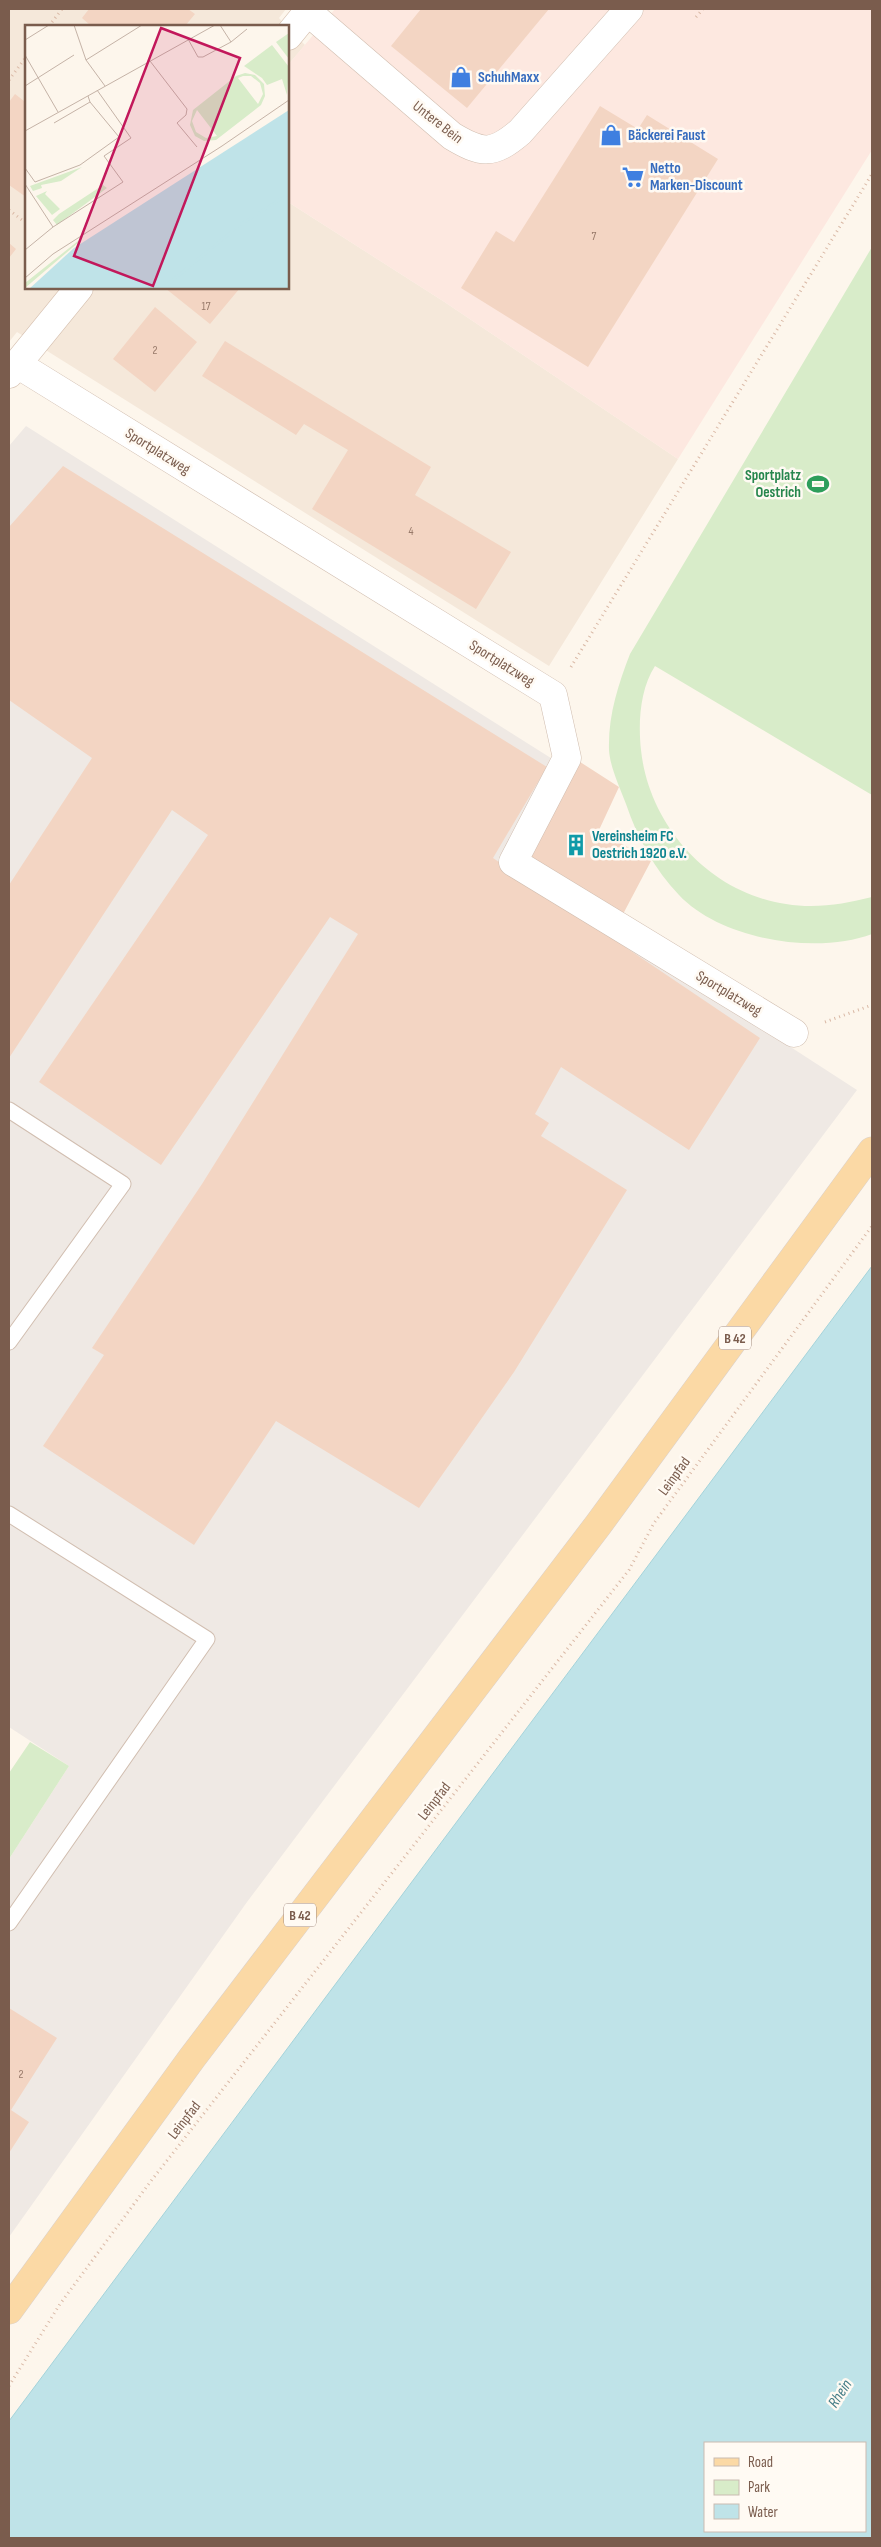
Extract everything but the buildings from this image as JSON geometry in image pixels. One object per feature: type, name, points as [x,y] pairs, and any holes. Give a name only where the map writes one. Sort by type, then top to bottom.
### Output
[{"type":"main road","name":"B 42","points":[[9,2310],[192,2058],[598,1525],[872,1151]]},
{"type":"street","name":"Untere Bein","points":[[309,10],[452,136],[468,146],[487,150],[505,146],[520,132],[629,9]]},
{"type":"street","points":[[289,35],[309,10]]},
{"type":"street","points":[[13,369],[78,289]]},
{"type":"street","name":"Sportplatzweg","points":[[13,369],[554,695],[568,758],[513,862],[794,1033]]},
{"type":"lane","points":[[9,1110],[122,1184],[9,1342]]},
{"type":"lane","points":[[9,1514],[207,1639],[9,1923]]},
{"type":"path","points":[[50,25],[62,9]]},
{"type":"path","points":[[696,17],[703,9]]},
{"type":"path","points":[[9,80],[25,58]]},
{"type":"path","points":[[554,695],[872,174]]},
{"type":"path","points":[[9,210],[25,222]]},
{"type":"path","points":[[794,1033],[872,1005]]},
{"type":"path","name":"Leinpfad","points":[[9,2386],[60,2304],[151,2180],[629,1570],[654,1523],[872,1226]]},
{"type":"shaded area","points":[[9,9],[286,9],[279,18],[285,25],[25,25],[25,289],[289,289],[289,203],[443,301],[678,459],[549,666],[17,332],[9,342]]},
{"type":"shaded area","points":[[335,9],[872,9],[872,150],[678,459],[443,301],[289,203],[289,64]]},
{"type":"shaded area","points":[[289,29],[305,45],[289,64]]},
{"type":"shaded area","points":[[26,426],[554,760],[501,860],[857,1090],[247,1902],[9,2237],[9,1859],[69,1766],[9,1727],[9,446]]},
{"type":"green space","name":"Sportplatz Oestrich","points":[[872,247],[872,795],[655,666],[646,685],[641,706],[641,750],[646,778],[656,805],[670,829],[688,851],[709,870],[732,886],[758,897],[786,904],[830,905],[872,897],[872,934],[850,940],[825,943],[798,943],[744,933],[719,923],[697,910],[670,885],[641,841],[630,816],[611,763],[609,750],[610,725],[618,689],[630,654]]},
{"type":"green space","points":[[30,1742],[69,1766],[9,1859],[9,1773]]},
{"type":"water","name":"Rhein","points":[[872,1266],[872,2538],[9,2538],[9,2421]]},
{"type":"place","name":"SchuhMaxx","points":[[461,77]]},
{"type":"place","name":"Bäckerei Faust","points":[[611,135]]},
{"type":"place","name":"Netto Marken-Discount","points":[[633,177]]},
{"type":"place","name":"Sportplatz Oestrich","points":[[818,484]]},
{"type":"place","name":"Vereinsheim FC Oestrich 1920 e.V.","points":[[576,845]]}]
